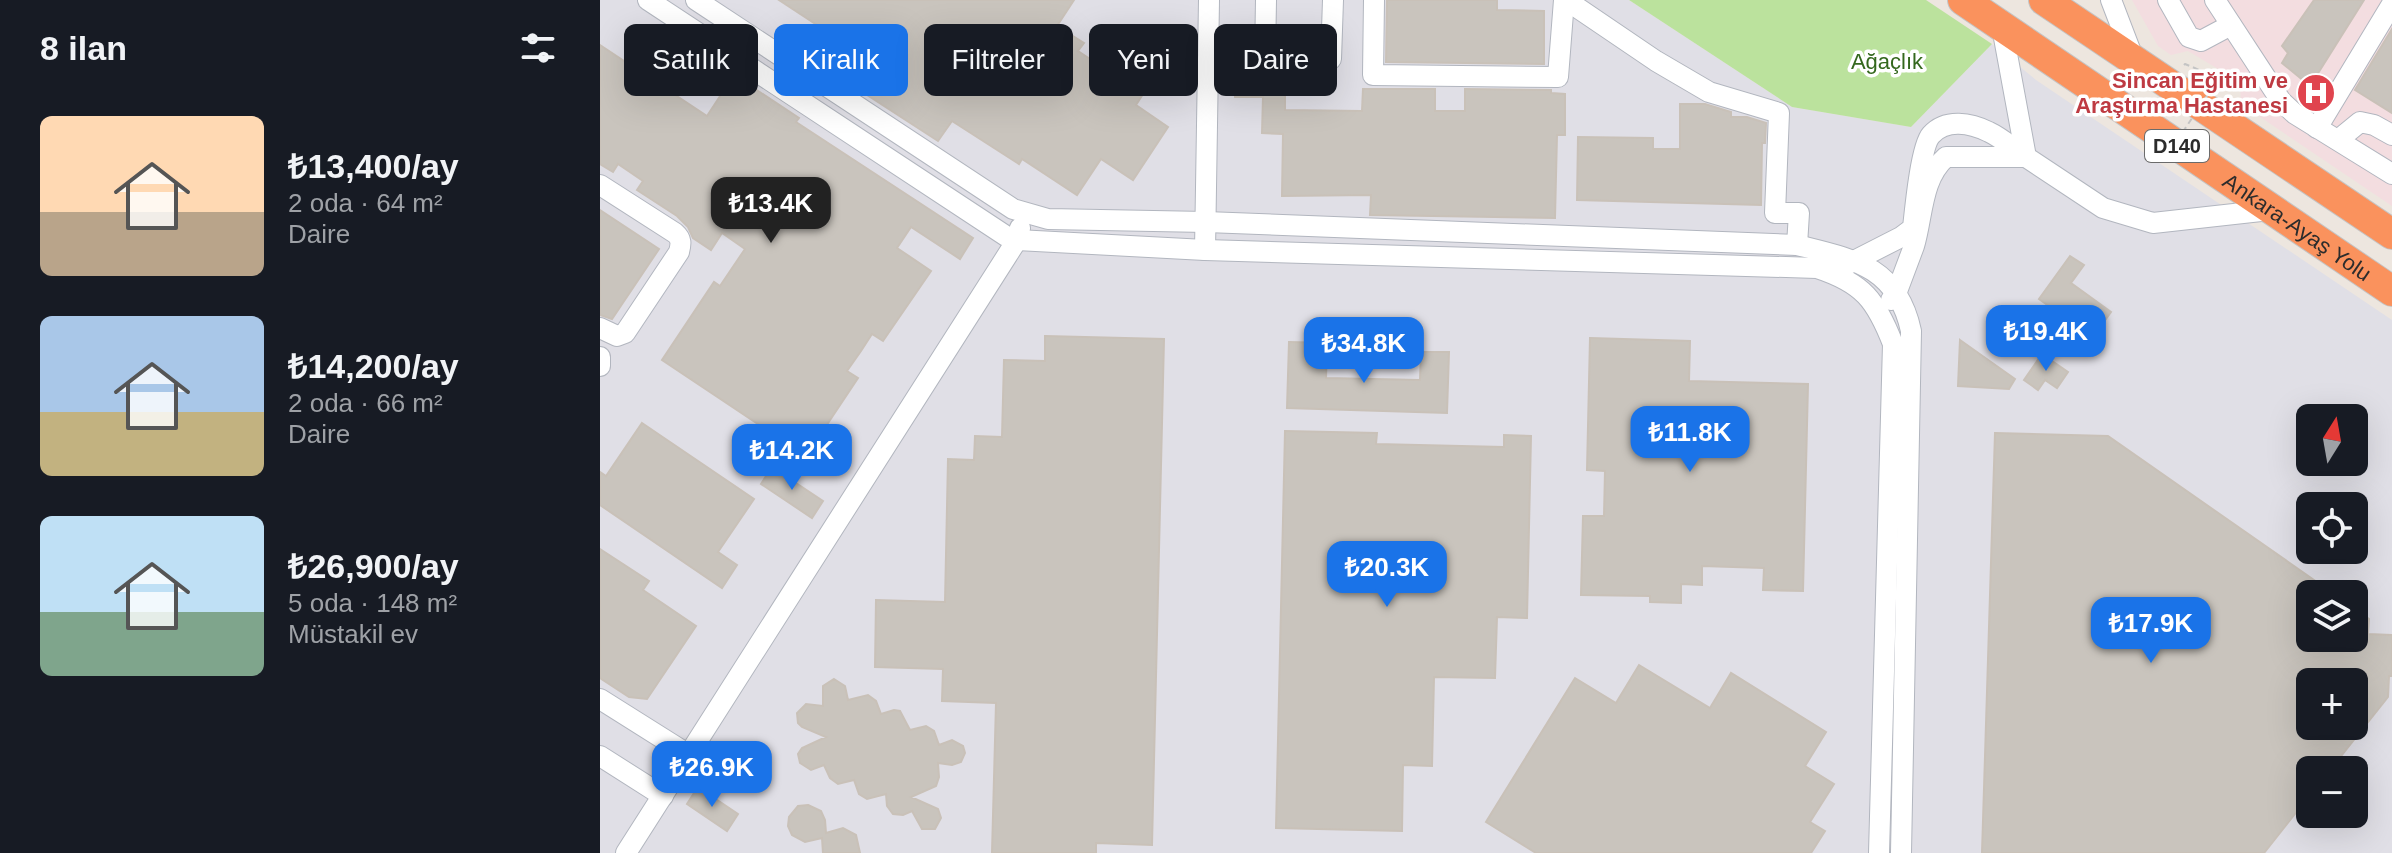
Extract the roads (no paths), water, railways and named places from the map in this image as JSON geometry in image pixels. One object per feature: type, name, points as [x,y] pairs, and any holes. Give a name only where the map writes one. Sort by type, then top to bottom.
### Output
[{"type":"highway","name":"Ankara-Ayaş Yolu","points":[[1963,0],[2392,291]]},
{"type":"highway","name":"D140","points":[[2044,0],[2392,234]]},
{"type":"street","points":[[648,0],[1017,240],[1205,250],[1817,268],[1862,289],[1881,312],[1893,344],[1879,853]]},
{"type":"street","points":[[696,0],[999,200],[1023,213],[1048,219],[1206,222],[1797,245],[1856,260],[1882,276],[1906,308],[1911,331],[1901,853]]},
{"type":"street","points":[[1205,250],[1209,0]]},
{"type":"street","points":[[1266,0],[1266,24]]},
{"type":"street","points":[[1332,24],[1333,0]]},
{"type":"street","points":[[1374,0],[1373,75],[1558,77],[1565,0],[1656,61],[1709,92],[1779,113],[1775,213],[1799,213],[1797,245]]},
{"type":"street","points":[[2111,0],[2134,60]]},
{"type":"street","points":[[2168,0],[2189,37],[2201,41],[2231,25]]},
{"type":"street","points":[[2215,0],[2281,101],[2295,114],[2392,174]]},
{"type":"street","points":[[2317,128],[2392,4]]},
{"type":"street","points":[[2002,27],[2026,157]]},
{"type":"street","points":[[1208,60],[1214,60]]},
{"type":"street","points":[[2338,140],[2360,122],[2374,125],[2392,135]]},
{"type":"street","points":[[1832,273],[1913,228],[1929,135],[1946,124],[1966,123],[1990,132],[2103,208],[2153,223],[2270,210]]},
{"type":"street","points":[[1881,312],[1896,294],[1915,243],[1924,198],[1935,167],[1946,157],[2026,157]]},
{"type":"street","points":[[600,185],[675,233],[681,244],[679,252],[625,333],[617,336],[600,328]]},
{"type":"street","points":[[626,853],[1017,240],[1023,213]]},
{"type":"street","points":[[600,357],[600,366]]},
{"type":"street","points":[[600,699],[689,755]]},
{"type":"street","points":[[600,756],[663,796]]},
{"type":"place","name":"Sincan Eğitim ve Araştırma Hastanesi","points":[[2316,93]]},
{"type":"park label","name":"Ağaçlık","points":[[1887,61]]}]
